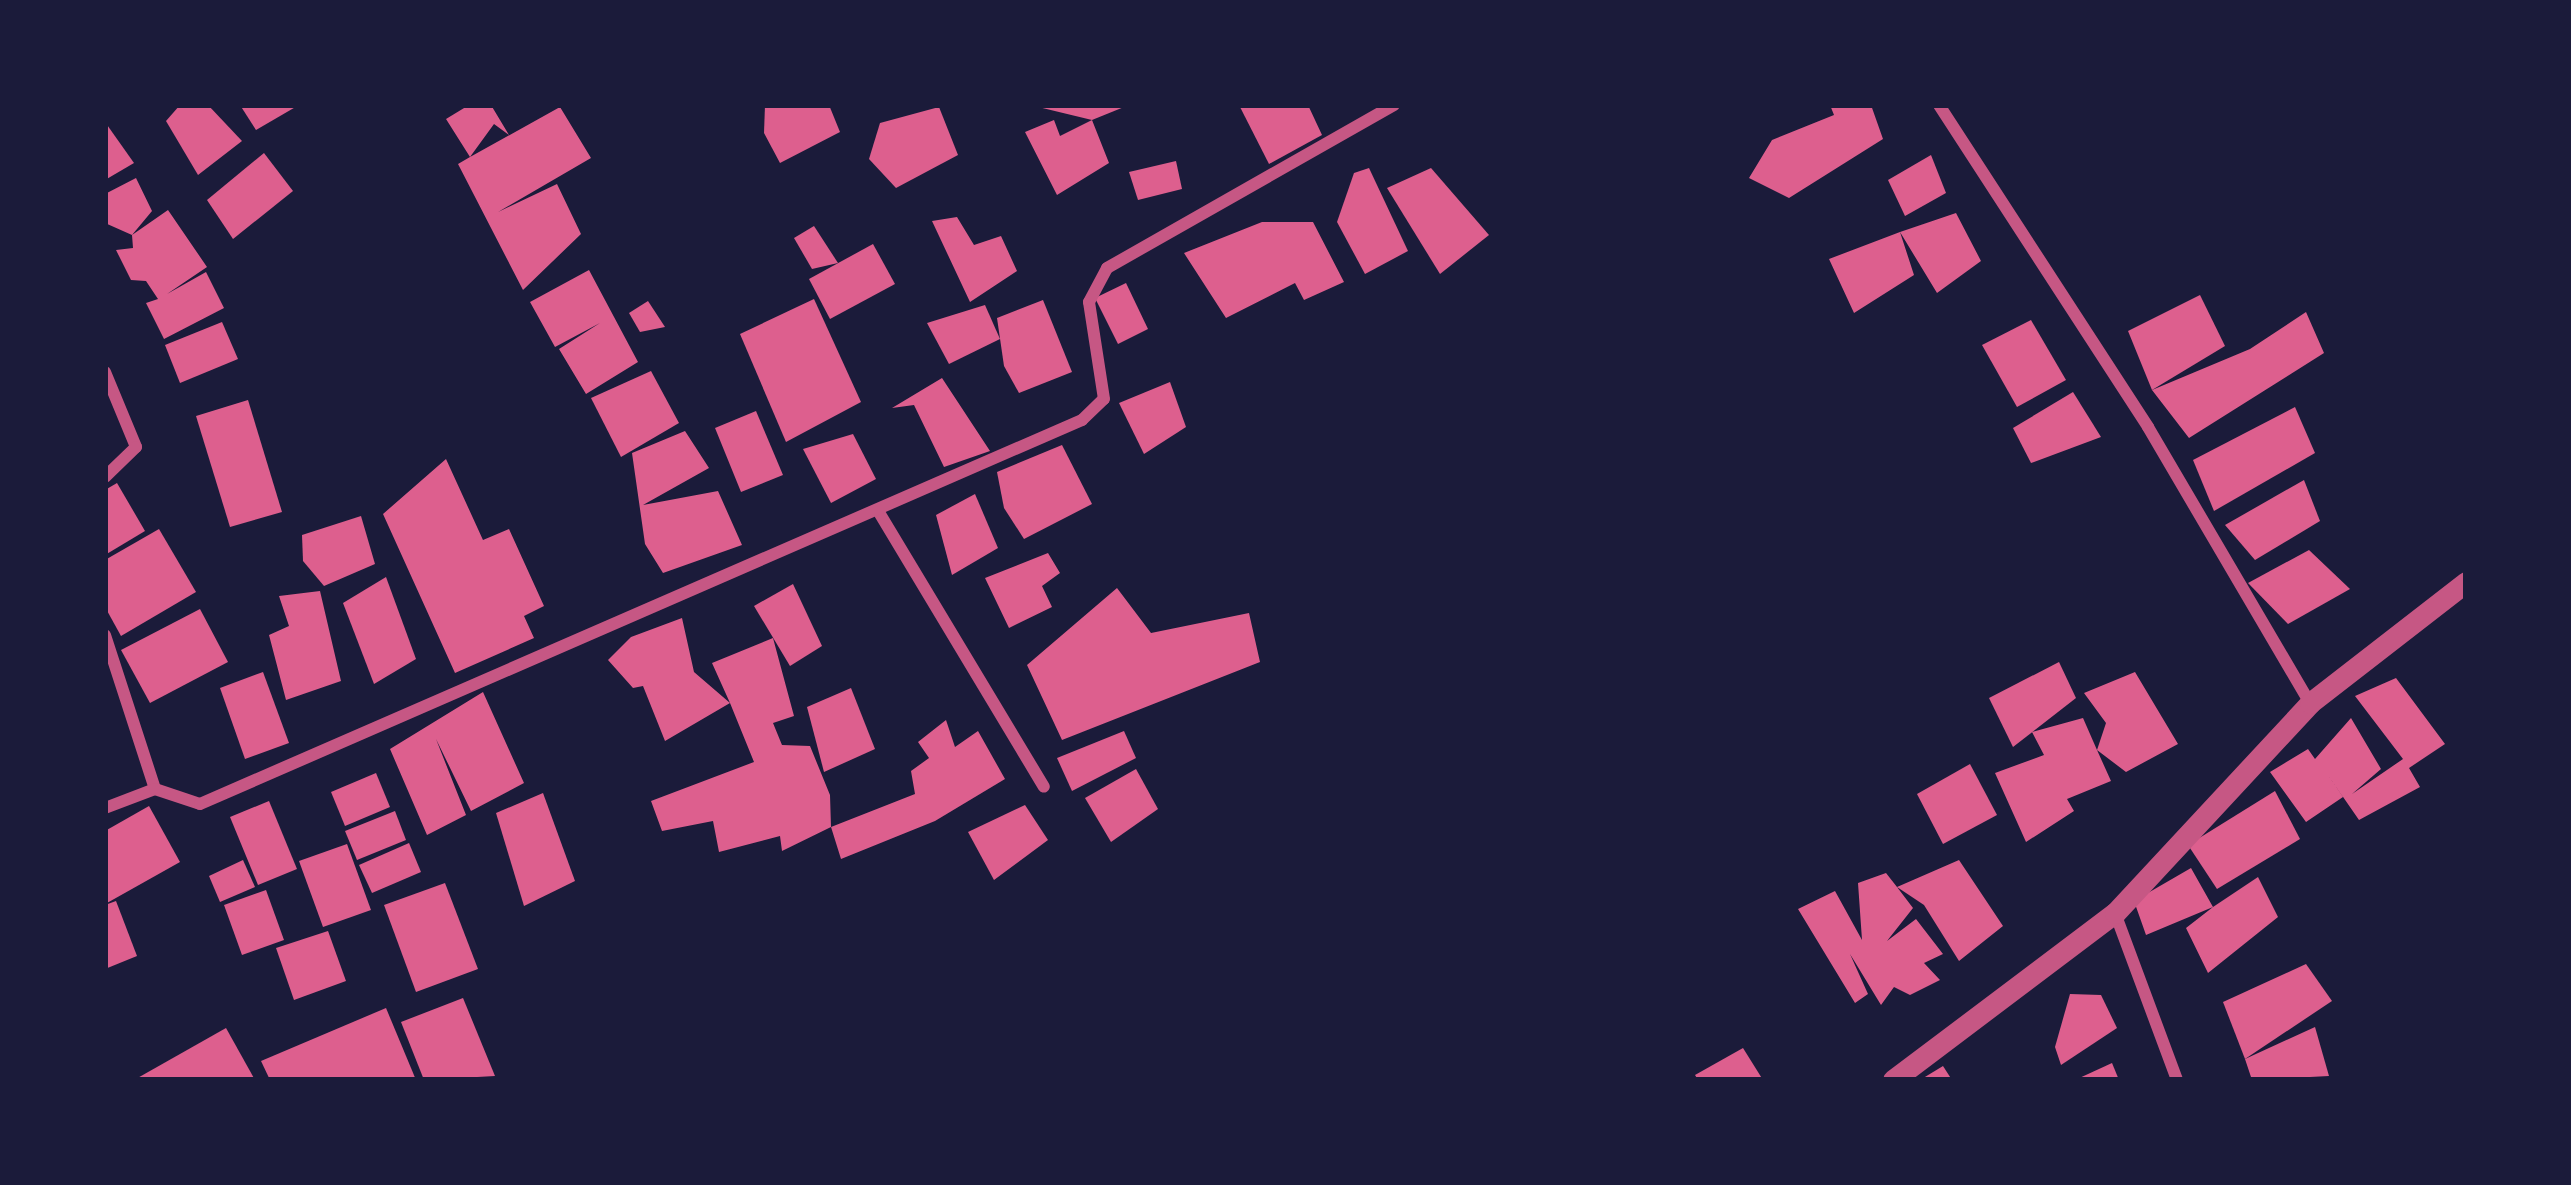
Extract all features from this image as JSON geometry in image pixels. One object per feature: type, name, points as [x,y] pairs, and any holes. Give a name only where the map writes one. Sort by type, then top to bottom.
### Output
[{"type":"street","points":[[105,808],[155,789],[200,804],[880,514],[1082,421],[1104,399],[1089,302],[1107,268],[1394,105]]},
{"type":"street","points":[[1939,105],[2148,427],[2310,703]]},
{"type":"street","points":[[105,372],[136,447],[105,477]]},
{"type":"street","points":[[880,514],[1043,788]]},
{"type":"street","points":[[1893,1080],[2115,913],[2310,703],[2466,582]]},
{"type":"street","points":[[105,634],[155,789]]},
{"type":"street","points":[[2115,913],[2177,1080]]},
{"type":"building","points":[[180,105],[208,105],[242,141],[198,175],[166,121]]},
{"type":"building","points":[[240,105],[299,105],[256,130]]},
{"type":"building","points":[[469,105],[491,105],[509,135],[494,124],[470,157],[446,119]]},
{"type":"building","points":[[765,105],[829,105],[840,132],[780,163],[764,133]]},
{"type":"building","points":[[1030,105],[1129,105],[1092,120]]},
{"type":"building","points":[[1239,105],[1308,105],[1322,135],[1269,164]]},
{"type":"building","points":[[1830,105],[1871,105],[1883,139],[1789,198],[1749,178],[1772,140],[1834,115]]},
{"type":"building","points":[[560,107],[591,158],[498,212],[557,184],[581,234],[523,290],[458,164]]},
{"type":"building","points":[[939,107],[958,155],[896,188],[869,159],[880,123]]},
{"type":"building","points":[[1054,120],[1060,136],[1092,120],[1109,163],[1057,195],[1025,132]]},
{"type":"building","points":[[105,122],[134,163],[105,180]]},
{"type":"building","points":[[264,153],[293,191],[233,239],[207,200]]},
{"type":"building","points":[[1931,155],[1946,193],[1905,216],[1888,180]]},
{"type":"building","points":[[1176,161],[1182,189],[1138,200],[1129,172]]},
{"type":"building","points":[[1369,168],[1408,251],[1365,274],[1337,222],[1354,173]]},
{"type":"building","points":[[1431,168],[1489,235],[1440,274],[1387,188]]},
{"type":"building","points":[[136,178],[152,211],[132,235],[105,223],[105,194]]},
{"type":"building","points":[[168,210],[207,267],[167,294],[206,272],[224,308],[164,339],[146,303],[158,299],[146,281],[131,280],[116,250],[133,248],[132,235]]},
{"type":"building","points":[[1956,213],[1981,261],[1937,293],[1900,232]]},
{"type":"building","points":[[957,217],[974,245],[1001,236],[1017,271],[970,302],[932,221]]},
{"type":"building","points":[[1262,222],[1313,222],[1344,282],[1304,300],[1295,283],[1226,318],[1184,253]]},
{"type":"building","points":[[814,226],[838,263],[812,269],[794,238]]},
{"type":"building","points":[[1900,232],[1914,275],[1854,313],[1829,259]]},
{"type":"building","points":[[873,244],[895,284],[830,319],[809,279]]},
{"type":"building","points":[[589,270],[638,362],[586,394],[559,349],[600,323],[555,347],[530,302]]},
{"type":"building","points":[[1126,283],[1148,329],[1118,344],[1095,298]]},
{"type":"building","points":[[2200,295],[2225,346],[2152,390],[2128,331]]},
{"type":"building","points":[[814,299],[861,402],[786,442],[740,334]]},
{"type":"building","points":[[1043,300],[1072,372],[1019,393],[1004,366],[997,318]]},
{"type":"building","points":[[648,301],[665,327],[640,332],[629,313]]},
{"type":"building","points":[[985,305],[1000,339],[949,364],[927,323]]},
{"type":"building","points":[[2306,312],[2324,353],[2189,438],[2152,390],[2250,349]]},
{"type":"building","points":[[2031,320],[2066,380],[2017,407],[1982,345]]},
{"type":"building","points":[[222,322],[238,359],[180,383],[165,345]]},
{"type":"building","points":[[651,371],[679,423],[621,457],[591,398]]},
{"type":"building","points":[[942,378],[990,451],[944,467],[914,405],[892,408]]},
{"type":"building","points":[[1170,382],[1186,427],[1144,454],[1119,403]]},
{"type":"building","points":[[2073,392],[2101,437],[2031,463],[2013,428]]},
{"type":"building","points":[[248,400],[282,512],[230,527],[196,416]]},
{"type":"building","points":[[2295,407],[2315,453],[2214,511],[2193,460]]},
{"type":"building","points":[[756,411],[783,475],[741,492],[715,428]]},
{"type":"building","points":[[685,431],[709,468],[643,505],[718,491],[742,545],[663,573],[645,544],[632,453]]},
{"type":"building","points":[[853,434],[876,479],[831,503],[803,449]]},
{"type":"building","points":[[1062,445],[1092,504],[1024,539],[1004,508],[997,472]]},
{"type":"building","points":[[446,459],[483,540],[509,529],[544,606],[524,616],[534,638],[455,673],[383,514]]},
{"type":"building","points":[[2304,480],[2320,521],[2255,560],[2225,525]]},
{"type":"building","points":[[117,483],[145,531],[105,555],[105,490]]},
{"type":"building","points":[[975,494],[998,548],[952,575],[936,515]]},
{"type":"building","points":[[361,516],[375,564],[324,586],[303,561],[302,535]]},
{"type":"building","points":[[159,529],[196,592],[121,636],[105,607],[105,560]]},
{"type":"building","points":[[2309,550],[2350,589],[2288,624],[2248,583]]},
{"type":"building","points":[[1048,553],[1060,573],[1042,586],[1052,607],[1009,628],[985,578]]},
{"type":"building","points":[[386,577],[416,659],[374,684],[343,603]]},
{"type":"building","points":[[793,584],[822,646],[790,666],[754,606]]},
{"type":"building","points":[[1117,588],[1151,633],[1249,613],[1260,662],[1062,740],[1027,665]]},
{"type":"building","points":[[320,591],[341,681],[286,700],[269,635],[289,626],[279,596]]},
{"type":"building","points":[[200,609],[228,662],[150,703],[121,650]]},
{"type":"building","points":[[682,618],[694,672],[730,703],[665,741],[643,686],[633,688],[608,660],[631,637]]},
{"type":"building","points":[[773,638],[794,716],[773,723],[782,745],[810,746],[830,795],[831,827],[782,851],[780,836],[719,852],[713,821],[662,831],[651,801],[754,762],[712,663]]},
{"type":"building","points":[[2059,662],[2076,698],[2013,747],[1989,698]]},
{"type":"building","points":[[263,672],[289,743],[245,759],[220,688]]},
{"type":"building","points":[[2135,672],[2178,744],[2126,772],[2097,750],[2106,723],[2084,693]]},
{"type":"building","points":[[2396,678],[2445,744],[2409,768],[2420,787],[2359,820],[2323,768],[2343,797],[2306,822],[2270,772],[2308,749],[2315,759],[2351,718],[2381,769],[2352,794],[2403,759],[2355,696]]},
{"type":"building","points":[[851,688],[875,749],[824,772],[807,707]]},
{"type":"building","points":[[483,692],[524,783],[471,811],[436,739],[466,815],[427,835],[390,749]]},
{"type":"building","points":[[2083,718],[2111,781],[2067,799],[2074,811],[2026,842],[1995,773],[2044,755],[2032,732]]},
{"type":"building","points":[[946,720],[955,747],[978,731],[1005,779],[935,821],[841,859],[831,827],[915,794],[911,771],[929,758],[918,742]]},
{"type":"building","points":[[1124,731],[1136,758],[1072,791],[1057,758]]},
{"type":"building","points":[[1970,764],[1997,815],[1943,844],[1917,794]]},
{"type":"building","points":[[1136,769],[1158,809],[1111,842],[1085,798]]},
{"type":"building","points":[[376,773],[390,807],[345,826],[331,792]]},
{"type":"building","points":[[2275,791],[2300,839],[2217,889],[2188,845]]},
{"type":"building","points":[[543,793],[575,881],[524,906],[496,813]]},
{"type":"building","points":[[269,801],[297,869],[258,885],[230,817]]},
{"type":"building","points":[[1025,805],[1048,840],[994,880],[968,832]]},
{"type":"building","points":[[149,806],[180,862],[107,903],[105,831]]},
{"type":"building","points":[[395,811],[406,840],[357,860],[345,831]]},
{"type":"building","points":[[409,843],[421,872],[372,893],[359,865]]},
{"type":"building","points":[[347,844],[371,910],[323,927],[299,861]]},
{"type":"building","points":[[243,860],[255,887],[220,902],[209,876]]},
{"type":"building","points":[[1959,860],[2003,926],[1959,961],[1924,905],[1897,887]]},
{"type":"building","points":[[2191,868],[2213,907],[2146,935],[2134,901]]},
{"type":"building","points":[[1886,873],[1913,908],[1887,941],[1916,919],[1943,954],[1924,963],[1940,980],[1910,995],[1894,987],[1881,1005],[1850,954],[1868,994],[1855,1003],[1798,909],[1835,891],[1862,940],[1858,883]]},
{"type":"building","points":[[2258,877],[2278,917],[2208,973],[2186,928]]},
{"type":"building","points":[[445,883],[478,969],[416,992],[384,905]]},
{"type":"building","points":[[266,890],[284,940],[242,955],[224,905]]},
{"type":"building","points":[[116,901],[137,956],[105,969],[105,905]]},
{"type":"building","points":[[328,931],[346,981],[294,1000],[276,948]]},
{"type":"building","points":[[2306,964],[2332,1001],[2245,1059],[2223,1002]]},
{"type":"building","points":[[2070,994],[2101,995],[2117,1028],[2061,1065],[2055,1047]]},
{"type":"building","points":[[463,998],[495,1076],[424,1080],[401,1022]]},
{"type":"building","points":[[386,1008],[416,1080],[270,1080],[261,1061]]},
{"type":"building","points":[[2315,1027],[2329,1076],[2252,1080],[2245,1059]]},
{"type":"building","points":[[226,1028],[255,1080],[134,1080]]},
{"type":"building","points":[[1743,1048],[1763,1080],[1698,1080],[1695,1075]]},
{"type":"building","points":[[2112,1063],[2119,1080],[2075,1080]]},
{"type":"building","points":[[1943,1066],[1952,1080],[1920,1080]]}]
